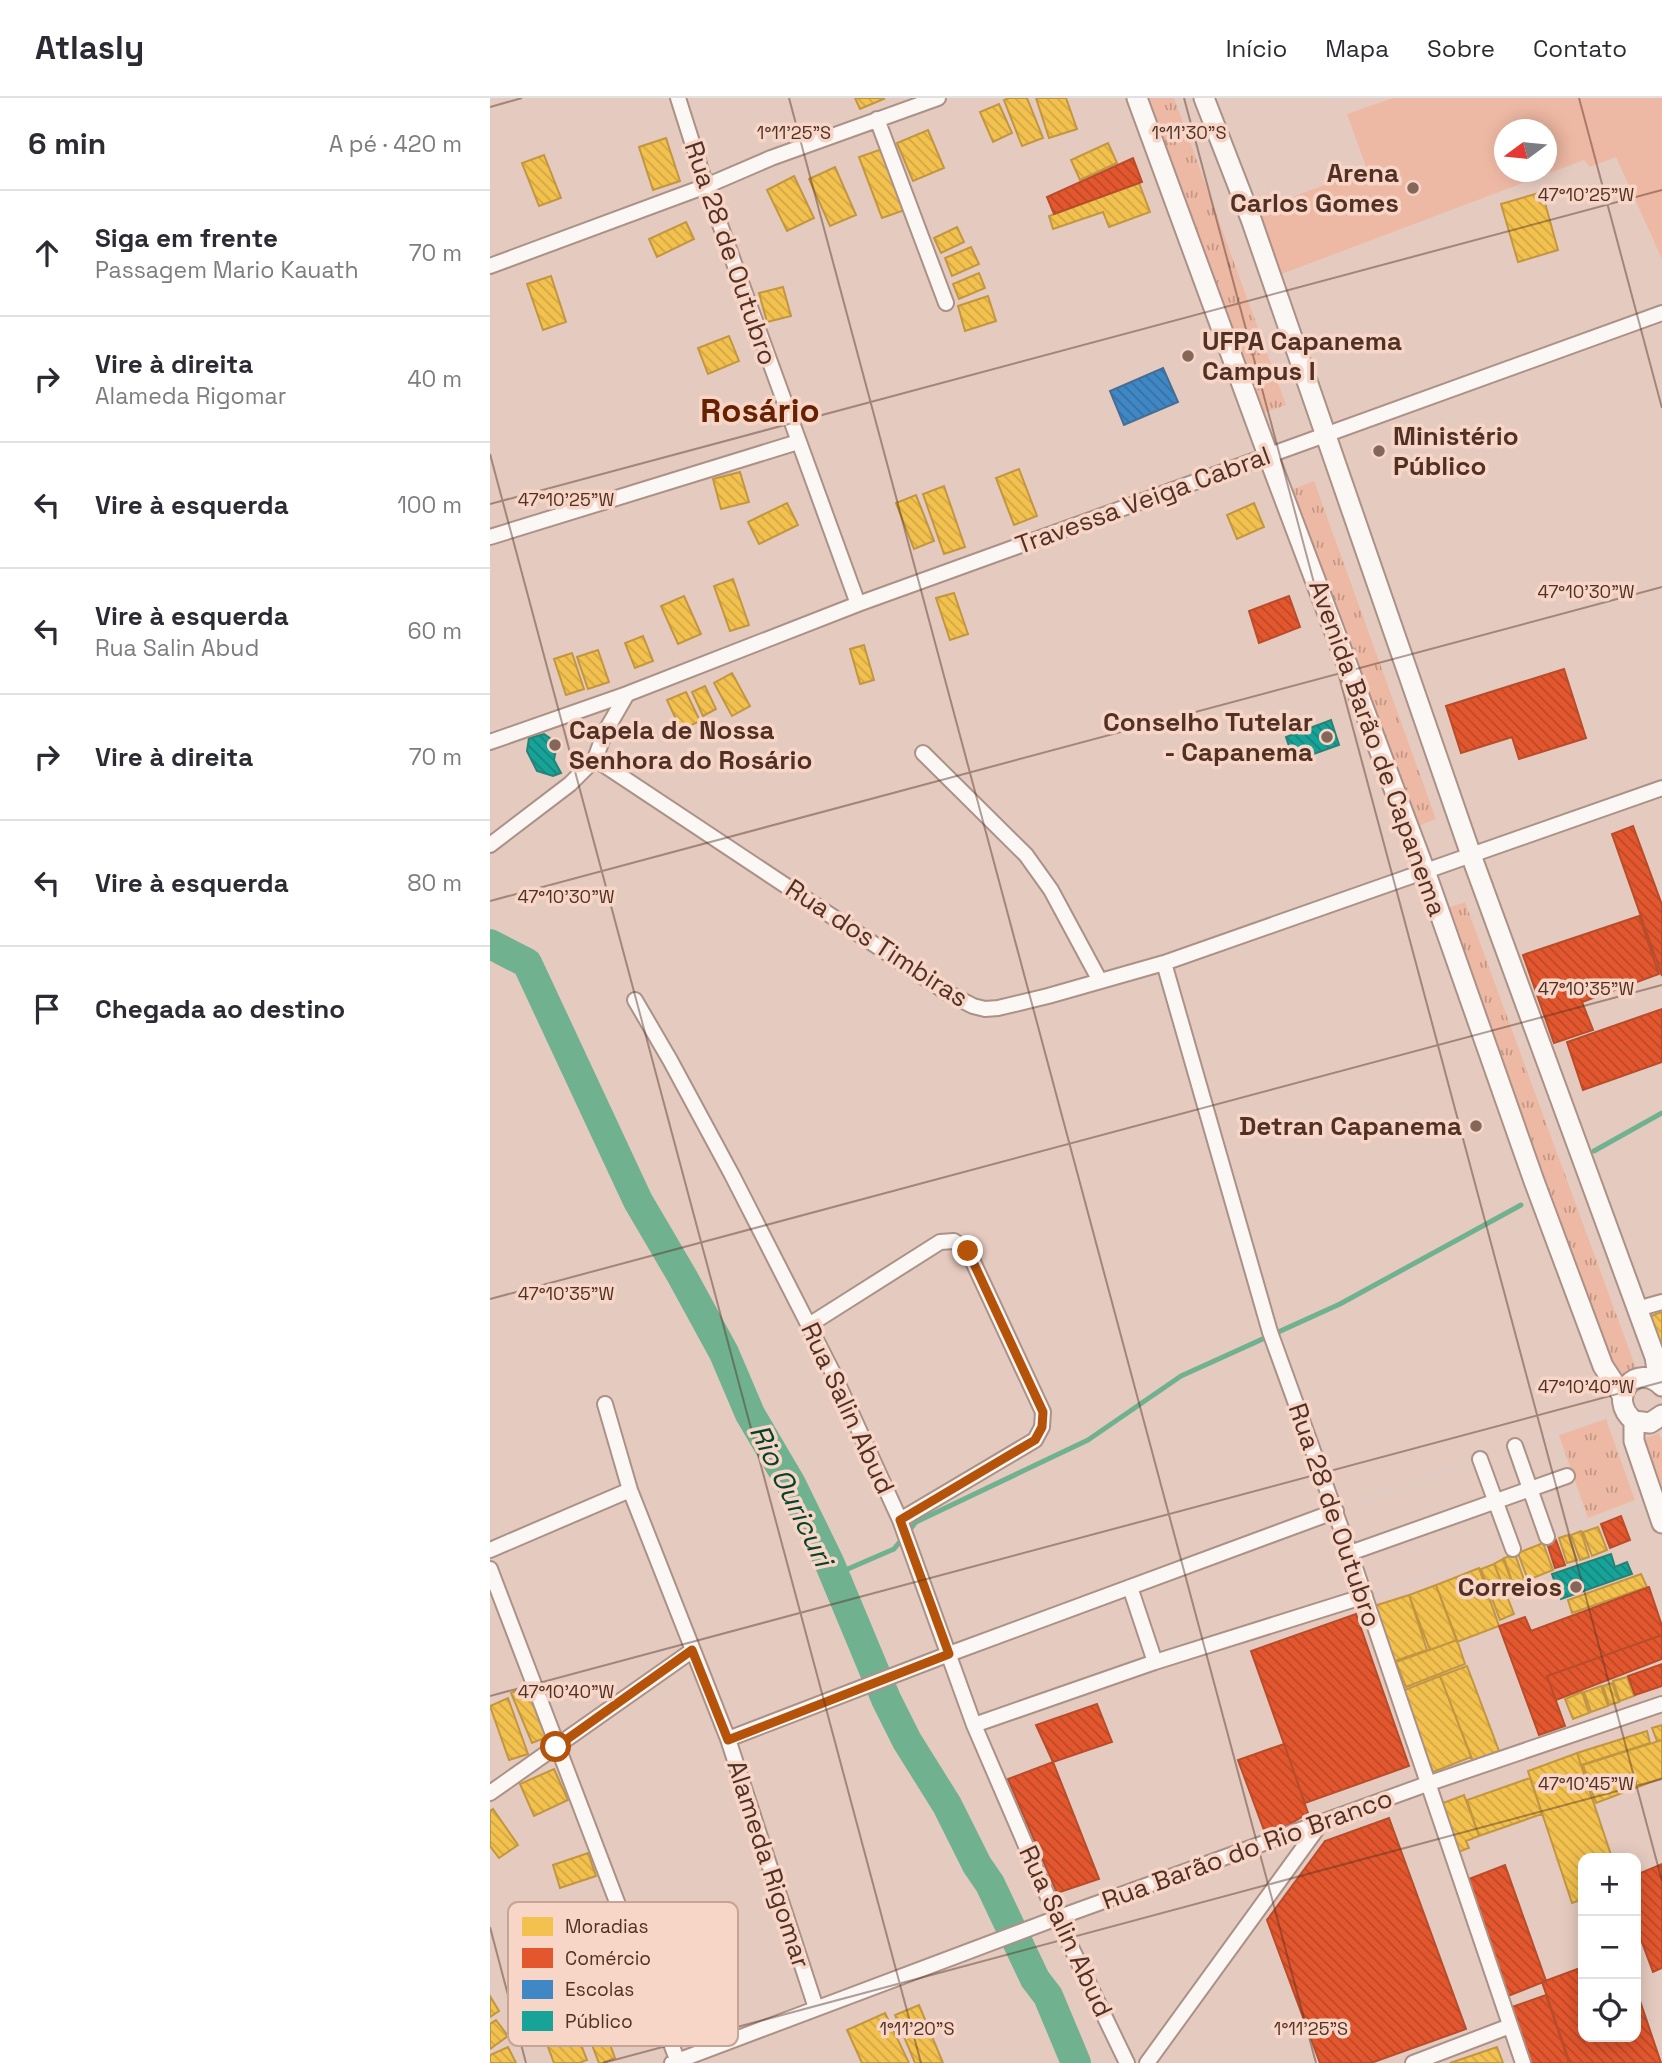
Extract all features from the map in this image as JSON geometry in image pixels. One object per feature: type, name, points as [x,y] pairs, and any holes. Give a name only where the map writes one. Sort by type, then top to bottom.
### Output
[{"type":"street","name":"Rua 28 de Outubro","points":[[678,98],[706,186],[858,604]]},
{"type":"street","points":[[490,266],[706,186],[771,158],[938,98]]},
{"type":"street","name":"Avenida Barão de Capanema","points":[[1138,98],[1268,455],[1425,871],[1534,1181],[1603,1366],[1622,1395],[1623,1409],[1634,1421]]},
{"type":"street","name":"Avenida Barão de Capanema","points":[[1204,98],[1251,219],[1471,855],[1655,1357],[1661,1384]]},
{"type":"street","points":[[877,119],[946,303]]},
{"type":"street","name":"Travessa Veiga Cabral","points":[[491,740],[626,694],[858,604],[1662,313]]},
{"type":"street","points":[[490,537],[798,442]]},
{"type":"street","points":[[490,845],[570,784],[595,759],[626,694]]},
{"type":"street","points":[[923,753],[1040,872],[1100,981]]},
{"type":"street","name":"Rua dos Timbiras","points":[[595,759],[946,992],[973,1006],[998,1008],[1164,963],[1662,788]]},
{"type":"street","name":"Rua 28 de Outubro","points":[[1164,963],[1270,1332],[1336,1511],[1523,2063]]},
{"type":"street","name":"Rua Salin Abud","points":[[635,1000],[677,1072],[809,1325],[900,1520],[974,1725],[1057,1918],[1127,2063]]},
{"type":"street","points":[[809,1325],[940,1242],[954,1241],[968,1251],[1043,1412],[1042,1427],[1035,1440],[900,1520]]},
{"type":"street","points":[[1637,1309],[1662,1302]]},
{"type":"street","points":[[1622,1395],[1630,1382],[1637,1378],[1645,1377],[1661,1384]]},
{"type":"street","name":"Alameda Rigomar","points":[[605,1404],[630,1490],[728,1740],[816,2008]]},
{"type":"street","points":[[1662,1415],[1650,1423],[1634,1421],[1634,1441],[1662,1523]]},
{"type":"street","points":[[1515,1446],[1547,1537]]},
{"type":"street","points":[[1480,1459],[1513,1549]]},
{"type":"street","points":[[1350,1553],[1567,1476]]},
{"type":"street","points":[[490,1549],[630,1490]]},
{"type":"street","points":[[728,1740],[949,1654],[1336,1511]]},
{"type":"street","points":[[490,1569],[615,1902]]},
{"type":"street","points":[[1130,1587],[1155,1662]]},
{"type":"street","points":[[974,1725],[1155,1662],[1365,1596]]},
{"type":"street","points":[[490,1793],[692,1650]]},
{"type":"street","name":"Rua Barão do Rio Branco","points":[[738,2038],[1057,1918],[1427,1784],[1662,1704]]},
{"type":"street","points":[[1147,2063],[1322,1822]]},
{"type":"street","points":[[1413,2063],[1510,2026]]},
{"type":"street","name":"Rua Barão do Rio Branco","points":[[675,2062],[717,2046]]},
{"type":"green space","points":[[1148,98],[1174,98],[1286,405],[1261,414]]},
{"type":"green space","name":"Arena Carlos Gomes","points":[[1393,98],[1662,98],[1662,259],[1616,157],[1590,167],[1584,160],[1557,170],[1557,119],[1494,119],[1494,182],[1526,182],[1276,276],[1253,212],[1367,169],[1347,114]]},
{"type":"green space","points":[[1314,481],[1436,819],[1411,829],[1288,491]]},
{"type":"green space","points":[[1465,902],[1637,1371],[1613,1379],[1439,911]]},
{"type":"green space","points":[[1606,1419],[1635,1500],[1588,1518],[1559,1435]]},
{"type":"green space","points":[[1659,1433],[1662,1441],[1662,1512],[1636,1442]]},
{"type":"building: Moradias","points":[[855,98],[883,98],[884,99],[860,109]]},
{"type":"building: Moradias","points":[[1027,98],[1043,138],[1022,146],[1004,100]]},
{"type":"building: Moradias","points":[[1036,98],[1066,98],[1077,129],[1049,138]]},
{"type":"building: Moradias","points":[[999,104],[1012,133],[993,142],[980,112]]},
{"type":"building: Moradias","points":[[928,130],[944,168],[913,181],[897,143]]},
{"type":"building: Moradias","points":[[666,138],[680,181],[653,190],[639,147]]},
{"type":"building: Moradias","points":[[1108,143],[1117,163],[1080,180],[1071,160]]},
{"type":"building: Moradias","points":[[882,149],[905,210],[882,218],[859,157]]},
{"type":"building: Moradias","points":[[544,155],[561,198],[539,206],[522,163]]},
{"type":"building: Moradias","points":[[835,167],[856,215],[830,226],[809,179]]},
{"type":"building: Moradias","points":[[794,176],[814,218],[787,231],[767,190]]},
{"type":"building: Moradias","points":[[1139,183],[1150,212],[1109,227],[1103,212],[1053,229],[1049,216]]},
{"type":"building: Moradias","points":[[1542,192],[1558,250],[1518,262],[1501,204]]},
{"type":"building: Moradias","points":[[686,222],[694,239],[657,257],[649,239]]},
{"type":"building: Moradias","points":[[957,227],[964,242],[941,253],[934,238]]},
{"type":"building: Moradias","points":[[971,247],[979,264],[952,276],[945,258]]},
{"type":"building: Moradias","points":[[979,273],[985,288],[959,299],[953,284]]},
{"type":"building: Moradias","points":[[551,276],[566,322],[543,330],[527,284]]},
{"type":"building: Moradias","points":[[783,287],[791,316],[767,322],[759,293]]},
{"type":"building: Moradias","points":[[988,296],[996,321],[965,331],[958,306]]},
{"type":"building: Moradias","points":[[729,336],[739,361],[708,374],[698,348]]},
{"type":"building: Moradias","points":[[1019,469],[1037,516],[1014,525],[996,478]]},
{"type":"building: Moradias","points":[[740,472],[749,502],[721,509],[713,479]]},
{"type":"building: Moradias","points":[[944,486],[965,547],[944,554],[923,494]]},
{"type":"building: Moradias","points":[[916,495],[934,541],[914,549],[896,503]]},
{"type":"building: Moradias","points":[[787,503],[798,525],[759,544],[748,522]]},
{"type":"building: Moradias","points":[[1254,503],[1264,527],[1237,539],[1227,515]]},
{"type":"building: Moradias","points":[[733,579],[749,625],[730,631],[714,586]]},
{"type":"building: Moradias","points":[[954,593],[968,634],[950,640],[936,598]]},
{"type":"building: Moradias","points":[[684,596],[701,634],[678,644],[661,606]]},
{"type":"building: Moradias","points":[[643,636],[653,661],[635,668],[625,643]]},
{"type":"building: Moradias","points":[[864,645],[874,680],[860,684],[850,649]]},
{"type":"building: Moradias","points":[[598,650],[609,682],[588,689],[577,657]]},
{"type":"building: Moradias","points":[[572,653],[584,689],[566,695],[554,659]]},
{"type":"building: Moradias","points":[[732,673],[750,706],[732,716],[714,683]]},
{"type":"building: Moradias","points":[[705,686],[716,709],[703,716],[692,692]]},
{"type":"building: Moradias","points":[[686,692],[700,721],[681,730],[667,700]]},
{"type":"building: Moradias","points":[[1662,1312],[1662,1355],[1648,1317]]},
{"type":"building: Moradias","points":[[1598,1527],[1607,1550],[1592,1556],[1583,1532]]},
{"type":"building: Moradias","points":[[1581,1531],[1589,1557],[1580,1560],[1571,1535]]},
{"type":"building: Moradias","points":[[1568,1535],[1577,1560],[1567,1563],[1559,1538]]},
{"type":"building: Moradias","points":[[1543,1543],[1553,1570],[1528,1580],[1518,1553]]},
{"type":"building: Moradias","points":[[1515,1554],[1524,1580],[1513,1584],[1504,1558]]},
{"type":"building: Moradias","points":[[1503,1559],[1513,1585],[1504,1588],[1494,1564]]},
{"type":"building: Moradias","points":[[1494,1564],[1514,1614],[1500,1620],[1481,1569]]},
{"type":"building: Moradias","points":[[1479,1568],[1499,1626],[1457,1642],[1436,1585]]},
{"type":"building: Moradias","points":[[1641,1574],[1647,1587],[1572,1613],[1568,1600]]},
{"type":"building: Moradias","points":[[1436,1585],[1457,1640],[1430,1650],[1409,1595]]},
{"type":"building: Moradias","points":[[1409,1595],[1427,1650],[1392,1662],[1371,1607]]},
{"type":"building: Moradias","points":[[1457,1640],[1465,1664],[1406,1687],[1396,1662]]},
{"type":"building: Moradias","points":[[1467,1666],[1499,1751],[1473,1761],[1440,1676]]},
{"type":"building: Moradias","points":[[1440,1676],[1471,1757],[1433,1772],[1402,1691]]},
{"type":"building: Moradias","points":[[1627,1677],[1634,1696],[1620,1701],[1613,1681]]},
{"type":"building: Moradias","points":[[1612,1683],[1619,1702],[1609,1705],[1603,1686]]},
{"type":"building: Moradias","points":[[531,1684],[552,1735],[532,1743],[511,1693]]},
{"type":"building: Moradias","points":[[1601,1686],[1608,1706],[1591,1712],[1584,1692]]},
{"type":"building: Moradias","points":[[1582,1692],[1589,1713],[1573,1719],[1565,1699]]},
{"type":"building: Moradias","points":[[508,1698],[528,1754],[509,1760],[490,1706]]},
{"type":"building: Moradias","points":[[1662,1725],[1662,1740],[1657,1741],[1652,1728]]},
{"type":"building: Moradias","points":[[1647,1731],[1650,1743],[1581,1765],[1577,1753]]},
{"type":"building: Moradias","points":[[1662,1740],[1662,1778],[1596,1803],[1583,1765]]},
{"type":"building: Moradias","points":[[1577,1753],[1610,1853],[1578,1853],[1578,1901],[1572,1903],[1528,1771]]},
{"type":"building: Moradias","points":[[554,1769],[568,1800],[534,1816],[520,1784]]},
{"type":"building: Moradias","points":[[1530,1778],[1542,1814],[1479,1836],[1467,1800]]},
{"type":"building: Moradias","points":[[1464,1795],[1479,1836],[1466,1841],[1469,1848],[1453,1854],[1435,1806]]},
{"type":"building: Moradias","points":[[493,1809],[518,1845],[499,1858],[490,1846],[490,1811]]},
{"type":"building: Moradias","points":[[588,1853],[596,1876],[560,1888],[553,1865]]},
{"type":"building: Moradias","points":[[490,1996],[499,2011],[490,2017]]},
{"type":"building: Moradias","points":[[919,2005],[943,2063],[915,2063],[895,2015]]},
{"type":"building: Moradias","points":[[885,2013],[909,2063],[862,2063],[847,2030]]},
{"type":"building: Moradias","points":[[496,2020],[508,2036],[490,2049],[490,2024]]},
{"type":"building: Moradias","points":[[548,2046],[581,2046],[587,2060],[579,2063],[554,2063]]},
{"type":"building: Moradias","points":[[592,2046],[610,2046],[615,2058],[599,2063]]},
{"type":"building: Moradias","points":[[508,2047],[516,2063],[490,2063],[490,2055]]},
{"type":"building: Moradias","points":[[1497,2047],[1503,2063],[1450,2063]]},
{"type":"building: Comércio","points":[[1133,158],[1142,182],[1054,214],[1047,197]]},
{"type":"building: Comércio","points":[[1289,596],[1300,627],[1259,643],[1249,611]]},
{"type":"building: Comércio","points":[[1564,669],[1586,738],[1519,759],[1512,737],[1461,753],[1446,706]]},
{"type":"building: Comércio","points":[[1633,826],[1662,905],[1662,976],[1612,834]]},
{"type":"building: Comércio","points":[[1639,916],[1659,974],[1582,1002],[1593,1030],[1554,1043],[1523,955]]},
{"type":"building: Comércio","points":[[1662,1009],[1662,1062],[1583,1090],[1567,1042]]},
{"type":"building: Comércio","points":[[1621,1516],[1630,1540],[1610,1548],[1601,1524]]},
{"type":"building: Comércio","points":[[1556,1540],[1565,1565],[1555,1568],[1547,1543]]},
{"type":"building: Comércio","points":[[1649,1587],[1662,1626],[1662,1635],[1547,1676],[1565,1726],[1539,1735],[1499,1626],[1525,1617],[1531,1631]]},
{"type":"building: Comércio","points":[[1356,1614],[1409,1766],[1305,1803],[1251,1651]]},
{"type":"building: Comércio","points":[[1662,1635],[1662,1659],[1556,1700],[1547,1676]]},
{"type":"building: Comércio","points":[[1662,1664],[1662,1686],[1635,1695],[1628,1676]]},
{"type":"building: Comércio","points":[[1097,1704],[1112,1742],[1053,1762],[1036,1725]]},
{"type":"building: Comércio","points":[[1284,1744],[1308,1813],[1287,1826],[1264,1830],[1238,1760]]},
{"type":"building: Comércio","points":[[1053,1762],[1099,1879],[1057,1893],[1008,1779]]},
{"type":"building: Comércio","points":[[1389,1818],[1466,2029],[1371,2063],[1320,2063],[1267,1920],[1325,1841]]},
{"type":"building: Comércio","points":[[1662,1864],[1662,1968],[1653,1972],[1641,1940],[1641,1873]]},
{"type":"building: Comércio","points":[[1505,1865],[1546,1981],[1503,1998],[1461,1882]]},
{"type":"building: Comércio","points":[[1578,1969],[1578,2042],[1641,2042],[1641,2004],[1661,2063],[1570,2063],[1542,1982]]},
{"type":"building: Comércio","points":[[1546,1995],[1569,2063],[1525,2063],[1506,2009]]},
{"type":"building: Escolas","points":[[1163,368],[1178,402],[1124,425],[1110,391]]},
{"type":"building: Público","points":[[1331,720],[1339,745],[1294,761],[1286,737]]},
{"type":"building: Público","points":[[544,734],[557,743],[554,760],[561,773],[553,776],[537,771],[527,751],[529,738]]},
{"type":"building: Público","name":"Correios","points":[[1611,1554],[1615,1567],[1627,1562],[1632,1574],[1561,1599],[1552,1574]]},
{"type":"waterway","name":"Rio Ouricuri","points":[[490,944],[527,963],[638,1201],[724,1353],[750,1414],[791,1484],[829,1562],[886,1699],[907,1741],[947,1805],[977,1865],[990,1884],[1035,1979],[1048,1996],[1076,2063]]},
{"type":"waterway","points":[[1594,1151],[1662,1113]]},
{"type":"waterway","points":[[834,1575],[894,1549],[916,1522],[1088,1440],[1181,1376],[1340,1304],[1521,1205]]},
{"type":"place","name":"Arena Carlos Gomes","points":[[1413,188]]},
{"type":"place","name":"UFPA Capanema Campus I","points":[[1188,356]]},
{"type":"place","name":"Ministério Público","points":[[1379,451]]},
{"type":"place","name":"Conselho Tutelar - Capanema","points":[[1327,737]]},
{"type":"place","name":"Capela de Nossa Senhora do Rosário","points":[[555,745]]},
{"type":"place","name":"Detran Capanema","points":[[1476,1126]]},
{"type":"place","name":"Correios","points":[[1576,1587]]},
{"type":"district","name":"Rosário","points":[[760,411]]},
{"type":"route","points":[[556,1747],[692,1650],[728,1740],[949,1654],[900,1520],[1035,1440],[1042,1427],[1043,1412],[968,1251]]}]
